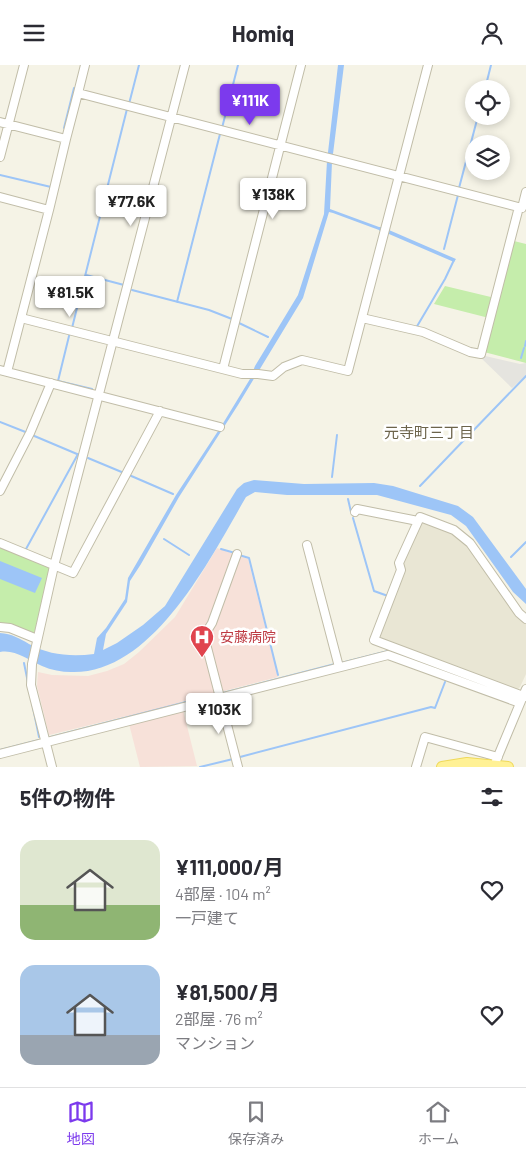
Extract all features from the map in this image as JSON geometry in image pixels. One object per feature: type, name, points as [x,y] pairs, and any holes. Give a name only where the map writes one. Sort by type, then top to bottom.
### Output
[{"type":"main road","points":[[442,767],[467,763],[492,763],[508,767]]},
{"type":"street","points":[[0,157],[24,65]]},
{"type":"street","points":[[85,65],[21,318],[3,371],[220,427]]},
{"type":"street","points":[[52,767],[31,685],[36,642],[54,566],[185,65]]},
{"type":"street","points":[[223,369],[301,65]]},
{"type":"street","points":[[21,318],[242,374],[250,373],[273,376],[284,367],[302,360],[348,371],[428,65]]},
{"type":"street","points":[[78,93],[522,208],[526,192]]},
{"type":"street","points":[[0,122],[66,139]]},
{"type":"street","points":[[0,197],[49,210]]},
{"type":"street","points":[[362,318],[423,332],[470,352],[481,354],[519,207]]},
{"type":"street","points":[[0,491],[30,433],[51,383]]},
{"type":"street","points":[[0,543],[73,573],[160,411]]},
{"type":"street","points":[[355,512],[357,509],[418,521]]},
{"type":"street","points":[[416,767],[425,737],[492,763],[525,694],[374,640],[402,570],[399,563],[420,517],[454,530],[470,543],[519,613],[526,619]]},
{"type":"street","points":[[308,545],[339,667]]},
{"type":"street","points":[[237,554],[212,623],[204,636],[238,767]]},
{"type":"street","points":[[0,627],[10,628],[36,642]]},
{"type":"street","points":[[0,754],[45,739],[221,698],[388,655],[520,703]]},
{"type":"shaded area","points":[[481,355],[520,364],[526,363],[526,375],[512,388],[480,357]]},
{"type":"shaded area","points":[[424,520],[454,532],[468,543],[518,616],[526,623],[526,674],[517,690],[379,638],[378,635],[403,559],[421,521]]},
{"type":"shaded area","name":"安藤病院","points":[[217,548],[248,559],[278,677],[181,702],[197,766],[140,767],[127,716],[49,735],[37,686],[38,672],[52,675],[88,676],[124,664],[175,617]]},
{"type":"green space","points":[[514,241],[526,244],[526,363],[484,352]]},
{"type":"green space","points":[[445,286],[495,298],[489,318],[434,304]]},
{"type":"green space","points":[[0,546],[49,567],[50,570],[34,634],[0,625]]},
{"type":"water","points":[[338,65],[344,65],[332,162],[330,209],[382,227],[456,259],[454,262],[389,234],[381,233],[379,230],[329,212],[303,298],[179,497],[130,581],[127,602],[106,634],[103,650],[143,625],[165,606],[237,489],[244,483],[254,480],[304,484],[374,483],[393,486],[458,506],[473,517],[526,589],[526,604],[513,592],[466,526],[451,515],[377,495],[287,495],[255,492],[246,497],[197,580],[176,608],[153,634],[128,654],[101,668],[71,672],[49,669],[11,652],[0,652],[0,633],[8,634],[52,653],[69,655],[94,654],[97,638],[125,599],[128,578],[176,495],[250,379],[255,366],[298,295],[324,214],[327,161]]},
{"type":"water","points":[[0,561],[42,578],[35,593],[0,579]]},
{"type":"waterway","points":[[129,104],[139,65]]},
{"type":"waterway","points":[[222,128],[238,65]]},
{"type":"waterway","points":[[487,80],[491,65]]},
{"type":"waterway","points":[[64,128],[74,88],[76,89]]},
{"type":"waterway","points":[[72,328],[127,109]]},
{"type":"waterway","points":[[459,188],[476,125]]},
{"type":"waterway","points":[[177,302],[220,134]]},
{"type":"waterway","points":[[0,175],[51,187]]},
{"type":"waterway","points":[[444,249],[458,195]]},
{"type":"waterway","points":[[416,328],[454,260]]},
{"type":"waterway","points":[[86,275],[124,285]]},
{"type":"waterway","points":[[132,290],[209,310],[232,319]]},
{"type":"waterway","points":[[239,323],[268,337]]},
{"type":"waterway","points":[[70,332],[58,381],[92,389]]},
{"type":"waterway","points":[[525,346],[526,341]]},
{"type":"waterway","points":[[521,358],[524,348]]},
{"type":"waterway","points":[[468,436],[526,376]]},
{"type":"waterway","points":[[210,421],[218,423]]},
{"type":"waterway","points":[[0,422],[28,433]]},
{"type":"waterway","points":[[32,435],[77,454]]},
{"type":"waterway","points":[[332,477],[337,435]]},
{"type":"waterway","points":[[420,486],[465,439]]},
{"type":"waterway","points":[[26,549],[78,454]]},
{"type":"waterway","points":[[88,458],[124,473]]},
{"type":"waterway","points":[[129,475],[173,494]]},
{"type":"waterway","points":[[348,499],[351,512]]},
{"type":"waterway","points":[[353,518],[374,591],[388,596]]},
{"type":"waterway","points":[[164,539],[189,555]]},
{"type":"waterway","points":[[511,557],[526,542]]},
{"type":"waterway","points":[[221,549],[235,553]]},
{"type":"waterway","points":[[239,555],[249,558],[278,675]]},
{"type":"waterway","points":[[341,663],[388,651],[393,651],[424,663]]},
{"type":"waterway","points":[[24,663],[39,737]]},
{"type":"waterway","points":[[223,693],[335,664]]},
{"type":"waterway","points":[[240,757],[431,707],[435,708],[445,682]]},
{"type":"waterway","points":[[47,738],[217,694]]},
{"type":"waterway","points":[[0,750],[43,739]]},
{"type":"waterway","points":[[200,767],[233,759]]},
{"type":"place","name":"安藤病院","points":[[202,658]]},
{"type":"district","name":"元寺町三丁目","points":[[429,433]]}]
